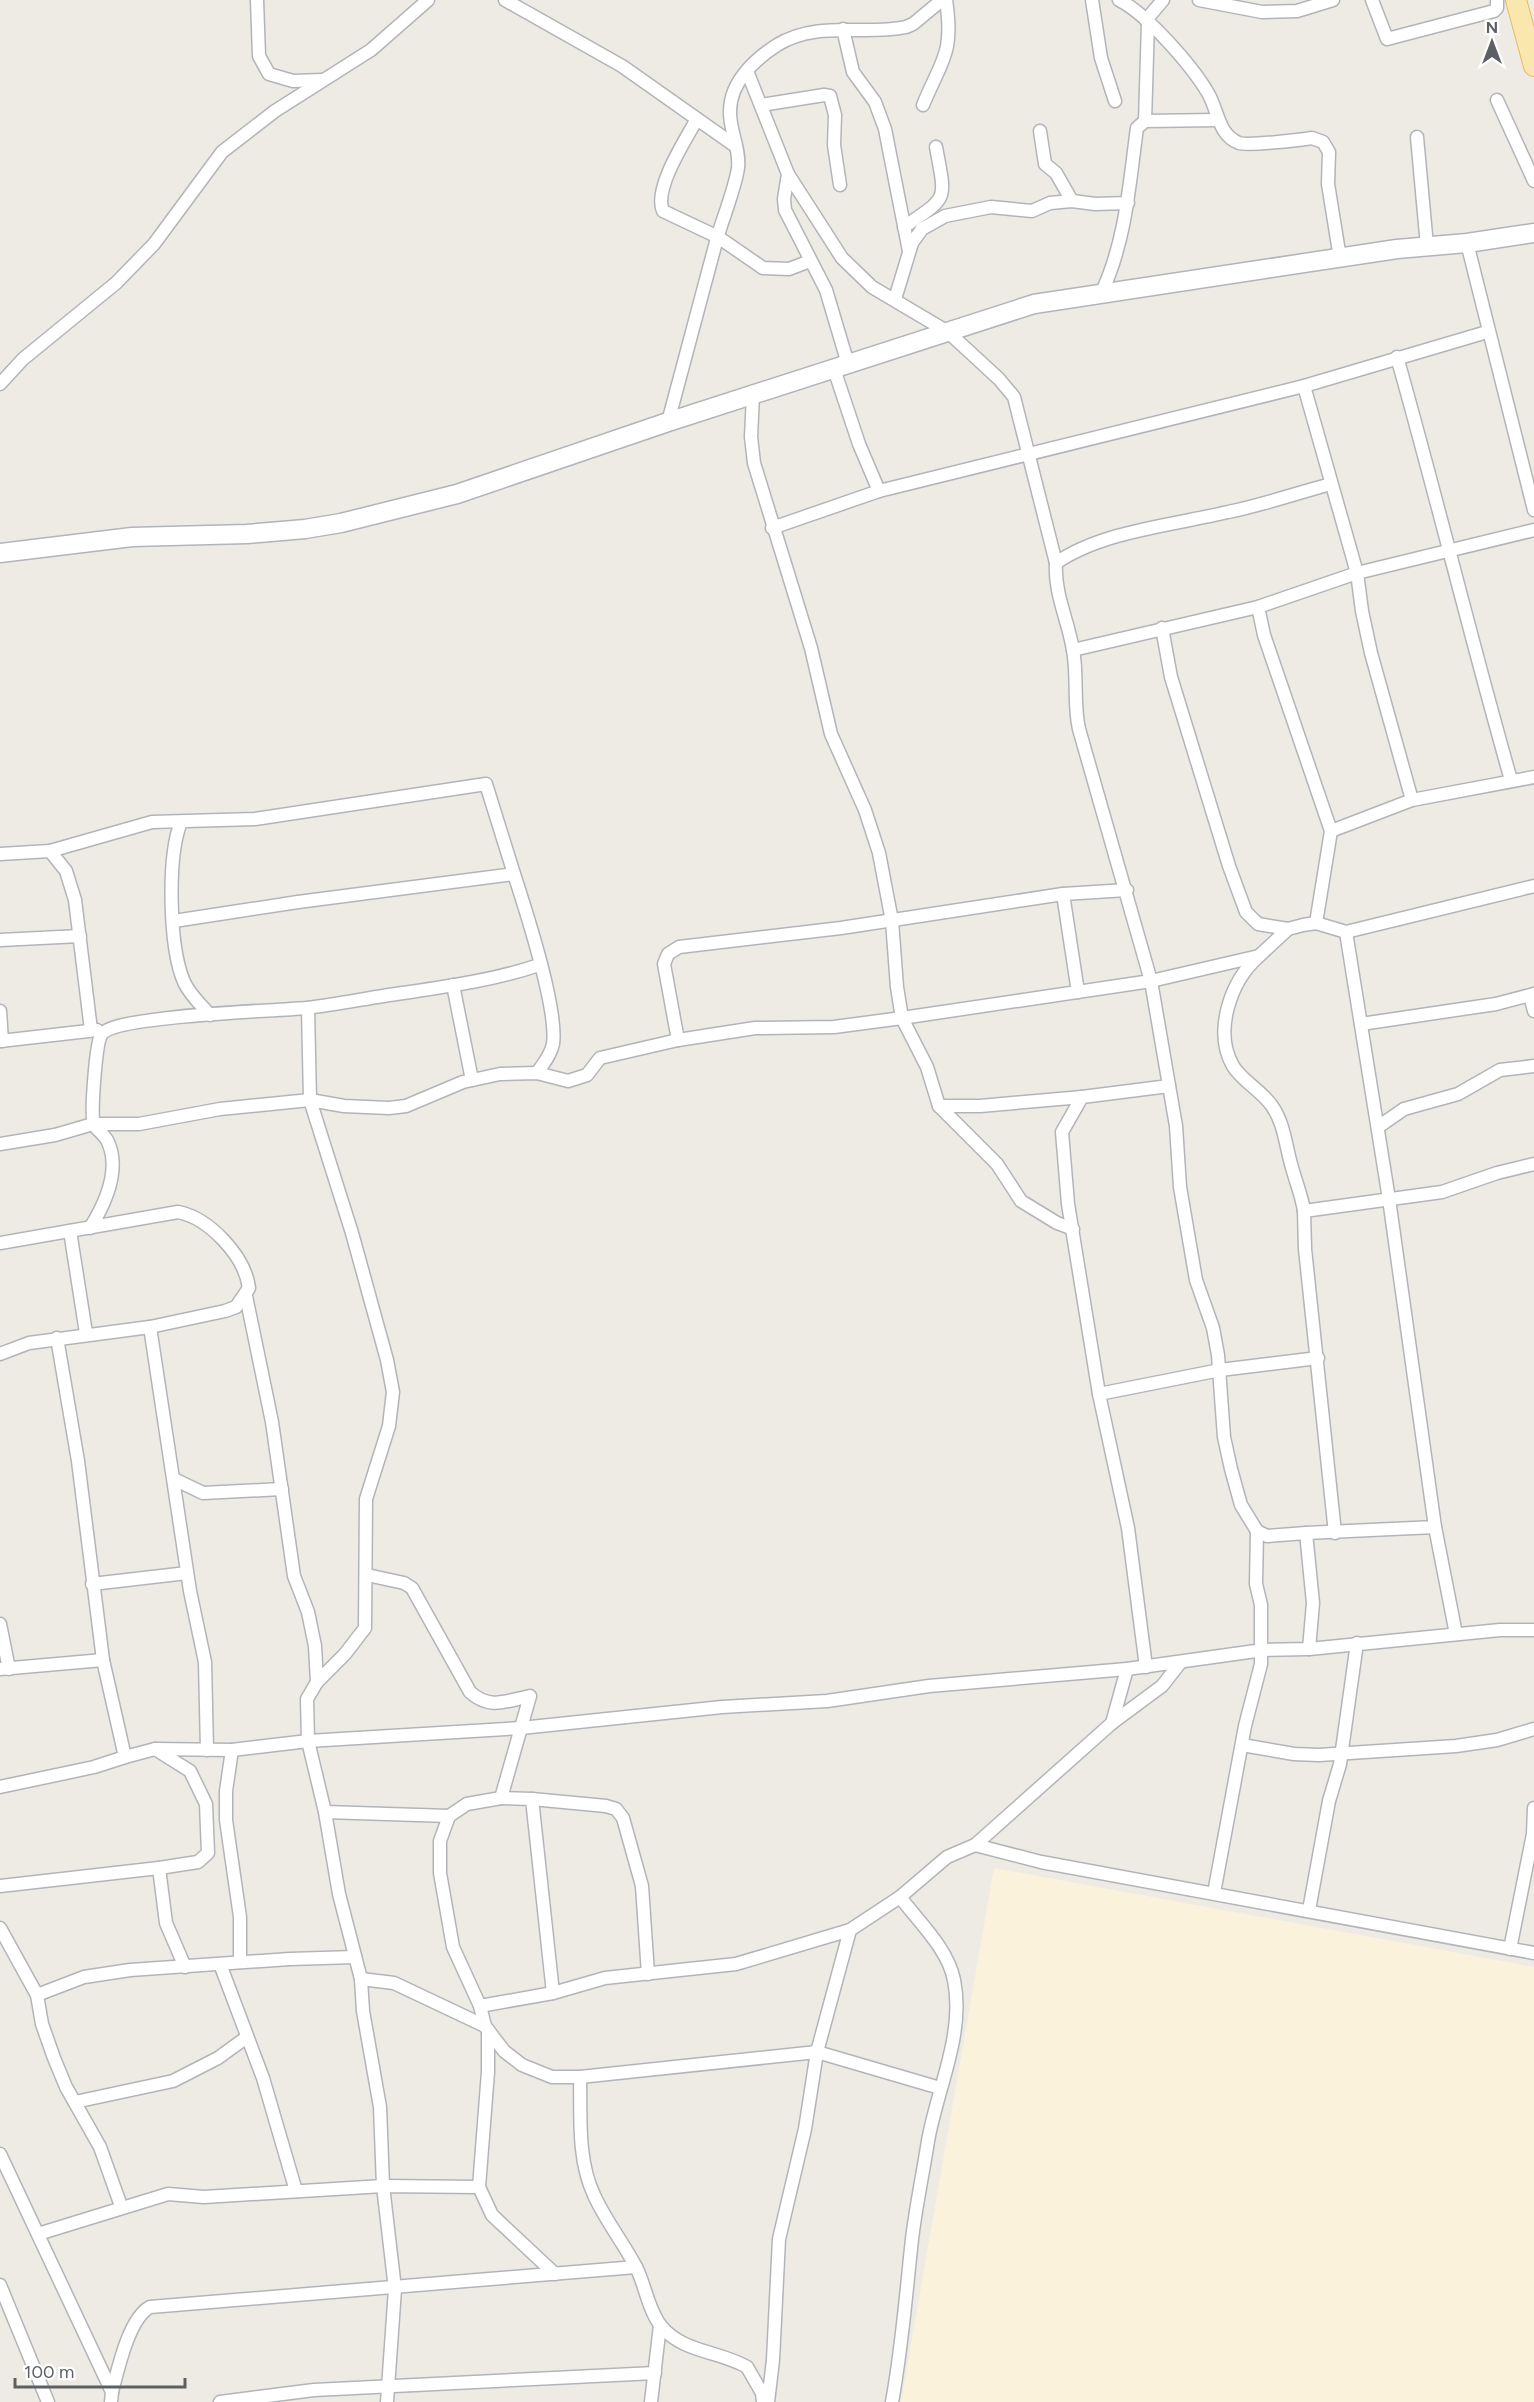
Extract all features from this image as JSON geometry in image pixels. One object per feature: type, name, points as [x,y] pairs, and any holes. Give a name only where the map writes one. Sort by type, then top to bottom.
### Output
[{"type":"main road","points":[[1516,0],[1533,59]]},
{"type":"street","points":[[257,0],[259,56],[269,74],[293,81],[325,80]]},
{"type":"street","points":[[0,384],[22,359],[116,283],[154,244],[222,152],[255,125],[371,50],[428,0]]},
{"type":"street","points":[[505,0],[622,66],[734,145]]},
{"type":"street","points":[[668,422],[738,167],[730,130],[731,105],[734,91],[747,70],[778,44],[812,32],[906,27],[944,0],[949,44],[945,60],[923,105]]},
{"type":"street","points":[[1092,0],[1101,58],[1115,101]]},
{"type":"street","points":[[1119,0],[1131,6],[1147,21],[1208,94],[1227,136],[1241,144],[1312,138],[1323,142],[1329,152],[1328,184],[1340,258]]},
{"type":"street","points":[[1145,121],[1147,21],[1163,0]]},
{"type":"street","points":[[1199,0],[1262,12],[1297,11],[1334,0]]},
{"type":"street","points":[[1372,0],[1387,39],[1493,4]]},
{"type":"street","points":[[843,29],[853,72],[875,102],[885,129],[909,251]]},
{"type":"street","points":[[747,70],[788,174],[842,258],[872,287],[948,332],[1011,392],[1029,455],[1056,563],[1057,591],[1062,600],[1073,650],[1077,677],[1077,721],[1127,890],[1151,981],[1180,1159],[1180,1187],[1196,1280],[1213,1328],[1220,1370],[1224,1437],[1241,1504],[1257,1531],[1256,1584],[1261,1605],[1263,1650],[1242,1745],[1214,1893]]},
{"type":"street","points":[[761,105],[830,96],[835,115],[834,145],[840,185]]},
{"type":"street","points":[[1497,99],[1534,181]]},
{"type":"street","points":[[697,119],[669,172],[660,201],[665,214],[718,237],[763,268],[789,269],[810,261]]},
{"type":"street","points":[[1101,294],[1117,256],[1128,203],[1137,128],[1145,121],[1218,120]]},
{"type":"street","points":[[1040,131],[1045,164],[1056,173],[1072,201]]},
{"type":"street","points":[[1417,137],[1427,246]]},
{"type":"street","points":[[904,227],[937,205],[942,196],[936,147]]},
{"type":"street","points":[[788,174],[785,183],[785,210],[826,290],[859,444],[879,491]]},
{"type":"street","points":[[895,299],[909,251],[922,229],[960,211],[991,207],[1032,211],[1050,203],[1072,201],[1095,204],[1128,203]]},
{"type":"street","points":[[0,553],[132,537],[248,534],[341,523],[457,494],[668,422],[1034,304],[1340,258],[1534,233]]},
{"type":"street","points":[[1467,243],[1487,332],[1534,510]]},
{"type":"street","points":[[772,528],[879,491],[1304,386],[1487,332]]},
{"type":"street","points":[[1397,357],[1450,550],[1465,621],[1510,780]]},
{"type":"street","points":[[1304,386],[1357,573],[1371,653],[1412,800]]},
{"type":"street","points":[[753,395],[751,437],[754,463],[772,528],[807,636],[831,734],[865,810],[879,853],[892,921],[902,1018],[927,1067],[939,1106],[997,1164],[1021,1202],[1041,1215],[1073,1229]]},
{"type":"street","points":[[1056,563],[1072,552],[1127,535],[1231,512],[1331,484]]},
{"type":"street","points":[[1073,650],[1258,607],[1357,573],[1534,530]]},
{"type":"street","points":[[1258,607],[1264,635],[1331,831],[1316,923]]},
{"type":"street","points":[[1162,628],[1171,677],[1229,866],[1246,912],[1258,924],[1288,929],[1316,923],[1346,932],[1534,886]]},
{"type":"street","points":[[1331,831],[1412,800],[1534,777]]},
{"type":"street","points":[[0,854],[50,851],[84,843],[139,825],[255,819],[486,784],[514,874],[548,998],[553,1044],[537,1073]]},
{"type":"street","points":[[181,822],[175,837],[171,873],[180,967],[184,982],[210,1015]]},
{"type":"street","points":[[50,851],[62,865],[71,886],[92,1030]]},
{"type":"street","points":[[174,921],[298,902],[514,874]]},
{"type":"street","points":[[678,1040],[664,964],[668,954],[679,947],[892,921],[1064,894],[1127,890]]},
{"type":"street","points":[[1064,894],[1077,992]]},
{"type":"street","points":[[1288,929],[1244,970],[1227,1006],[1225,1022],[1233,1066],[1273,1106],[1284,1134],[1304,1211],[1305,1249],[1335,1533]]},
{"type":"street","points":[[1346,932],[1389,1199],[1435,1527],[1456,1634]]},
{"type":"street","points":[[0,940],[80,936]]},
{"type":"street","points":[[0,1144],[55,1135],[93,1124],[139,1124],[220,1109],[310,1100],[344,1106],[389,1108],[406,1106],[472,1080],[500,1074],[537,1073],[554,1079],[577,1079],[587,1075],[600,1059],[678,1040],[756,1028],[834,1027],[902,1018],[1151,981],[1259,956]]},
{"type":"street","points":[[0,1011],[1,1041],[107,1028],[144,1020],[308,1008],[506,976],[539,965]]},
{"type":"street","points":[[453,985],[472,1080]]},
{"type":"street","points":[[1361,1024],[1496,1004],[1532,995],[1534,1011]]},
{"type":"street","points":[[308,1008],[310,1100],[352,1233],[392,1380],[393,1404],[389,1426],[366,1499],[367,1575],[362,1634],[316,1682],[307,1699],[308,1742],[325,1812],[339,1894],[361,1979],[363,2011],[380,2107],[383,2186],[395,2289],[387,2402]]},
{"type":"street","points":[[90,1228],[109,1190],[112,1167],[109,1144],[93,1124],[96,1054],[101,1035],[107,1028]]},
{"type":"street","points":[[1378,1127],[1404,1109],[1458,1094],[1500,1070],[1534,1066]]},
{"type":"street","points":[[939,1106],[980,1106],[1169,1086]]},
{"type":"street","points":[[1082,1097],[1062,1132],[1068,1204],[1100,1394],[1128,1528],[1146,1666]]},
{"type":"street","points":[[1304,1211],[1442,1192],[1497,1173],[1534,1164]]},
{"type":"street","points":[[0,1243],[178,1212],[200,1220],[231,1250],[248,1279],[249,1288],[246,1296],[236,1306],[225,1311],[150,1327],[86,1333],[29,1343],[0,1354]]},
{"type":"street","points":[[70,1231],[86,1333]]},
{"type":"street","points":[[246,1296],[272,1422],[294,1576],[308,1612],[315,1646],[316,1682]]},
{"type":"street","points":[[150,1327],[187,1573],[205,1662],[207,1750]]},
{"type":"street","points":[[57,1338],[78,1461],[103,1660],[125,1757]]},
{"type":"street","points":[[1100,1394],[1220,1370],[1318,1358]]},
{"type":"street","points":[[174,1479],[203,1493],[282,1489]]},
{"type":"street","points":[[1257,1531],[1267,1536],[1435,1527]]},
{"type":"street","points":[[1306,1533],[1313,1603],[1309,1649]]},
{"type":"street","points":[[92,1584],[187,1573]]},
{"type":"street","points":[[367,1575],[404,1582],[412,1588],[470,1692],[481,1701],[499,1703],[530,1696],[501,1798]]},
{"type":"street","points":[[0,1624],[4,1669],[103,1660]]},
{"type":"street","points":[[0,1787],[94,1767],[155,1749],[232,1750],[308,1742],[521,1728],[722,1707],[828,1701],[928,1686],[1127,1669],[1263,1650],[1309,1649],[1456,1634],[1534,1631]]},
{"type":"street","points":[[1309,1910],[1329,1801],[1342,1752],[1357,1643]]},
{"type":"street","points":[[480,2006],[554,1993],[605,1978],[736,1964],[850,1930],[900,1897],[947,1857],[975,1845],[1112,1723],[1162,1686],[1180,1663]]},
{"type":"street","points":[[1112,1723],[1127,1669]]},
{"type":"street","points":[[1242,1745],[1294,1754],[1455,1746],[1497,1740],[1534,1729]]},
{"type":"street","points":[[0,1886],[198,1862],[208,1853],[206,1804],[190,1771],[155,1749]]},
{"type":"street","points":[[232,1750],[226,1791],[226,1820],[239,1906],[240,1962]]},
{"type":"street","points":[[325,1812],[449,1816],[467,1804],[501,1798],[606,1806],[616,1809],[623,1818],[642,1886],[648,1974]]},
{"type":"street","points":[[532,1799],[554,1993]]},
{"type":"street","points":[[1510,1949],[1534,1834],[1534,1808]]},
{"type":"street","points":[[449,1816],[440,1841],[439,1855],[446,1918],[453,1947],[480,2006],[487,2028],[488,2072],[479,2187],[492,2215],[555,2274]]},
{"type":"street","points":[[975,1845],[1041,1863],[1309,1910],[1534,1953]]},
{"type":"street","points":[[159,1868],[166,1923],[185,1967]]},
{"type":"street","points":[[892,2402],[899,2363],[912,2236],[934,2107],[955,2030],[955,1981],[949,1963],[900,1897]]},
{"type":"street","points":[[0,1928],[37,1995],[42,2024],[66,2087],[100,2147],[121,2206]]},
{"type":"street","points":[[768,2402],[773,2360],[778,2239],[805,2129],[817,2052],[850,1930]]},
{"type":"street","points":[[37,1995],[84,1977],[130,1970],[355,1957]]},
{"type":"street","points":[[220,1964],[263,2078],[296,2191]]},
{"type":"street","points":[[361,1979],[394,1983],[418,1992],[487,2028],[504,2051],[522,2065],[552,2077],[579,2078],[817,2052],[940,2088]]},
{"type":"street","points":[[75,2102],[173,2081],[218,2058],[248,2037]]},
{"type":"street","points":[[579,2078],[583,2159],[593,2194],[636,2267],[660,2325],[651,2402]]},
{"type":"street","points":[[0,2154],[111,2397]]},
{"type":"street","points":[[38,2234],[121,2206],[168,2194],[204,2198],[383,2186],[479,2187]]},
{"type":"street","points":[[111,2397],[123,2354],[139,2317],[150,2307],[395,2289],[636,2267]]},
{"type":"street","points":[[0,2285],[48,2402]]},
{"type":"street","points":[[660,2325],[680,2341],[705,2353],[747,2367],[762,2393],[763,2402]]},
{"type":"street","points":[[220,2402],[314,2390],[655,2373]]},
{"type":"shaded area","points":[[994,1868],[1534,1967],[1534,2402],[901,2402]]}]
